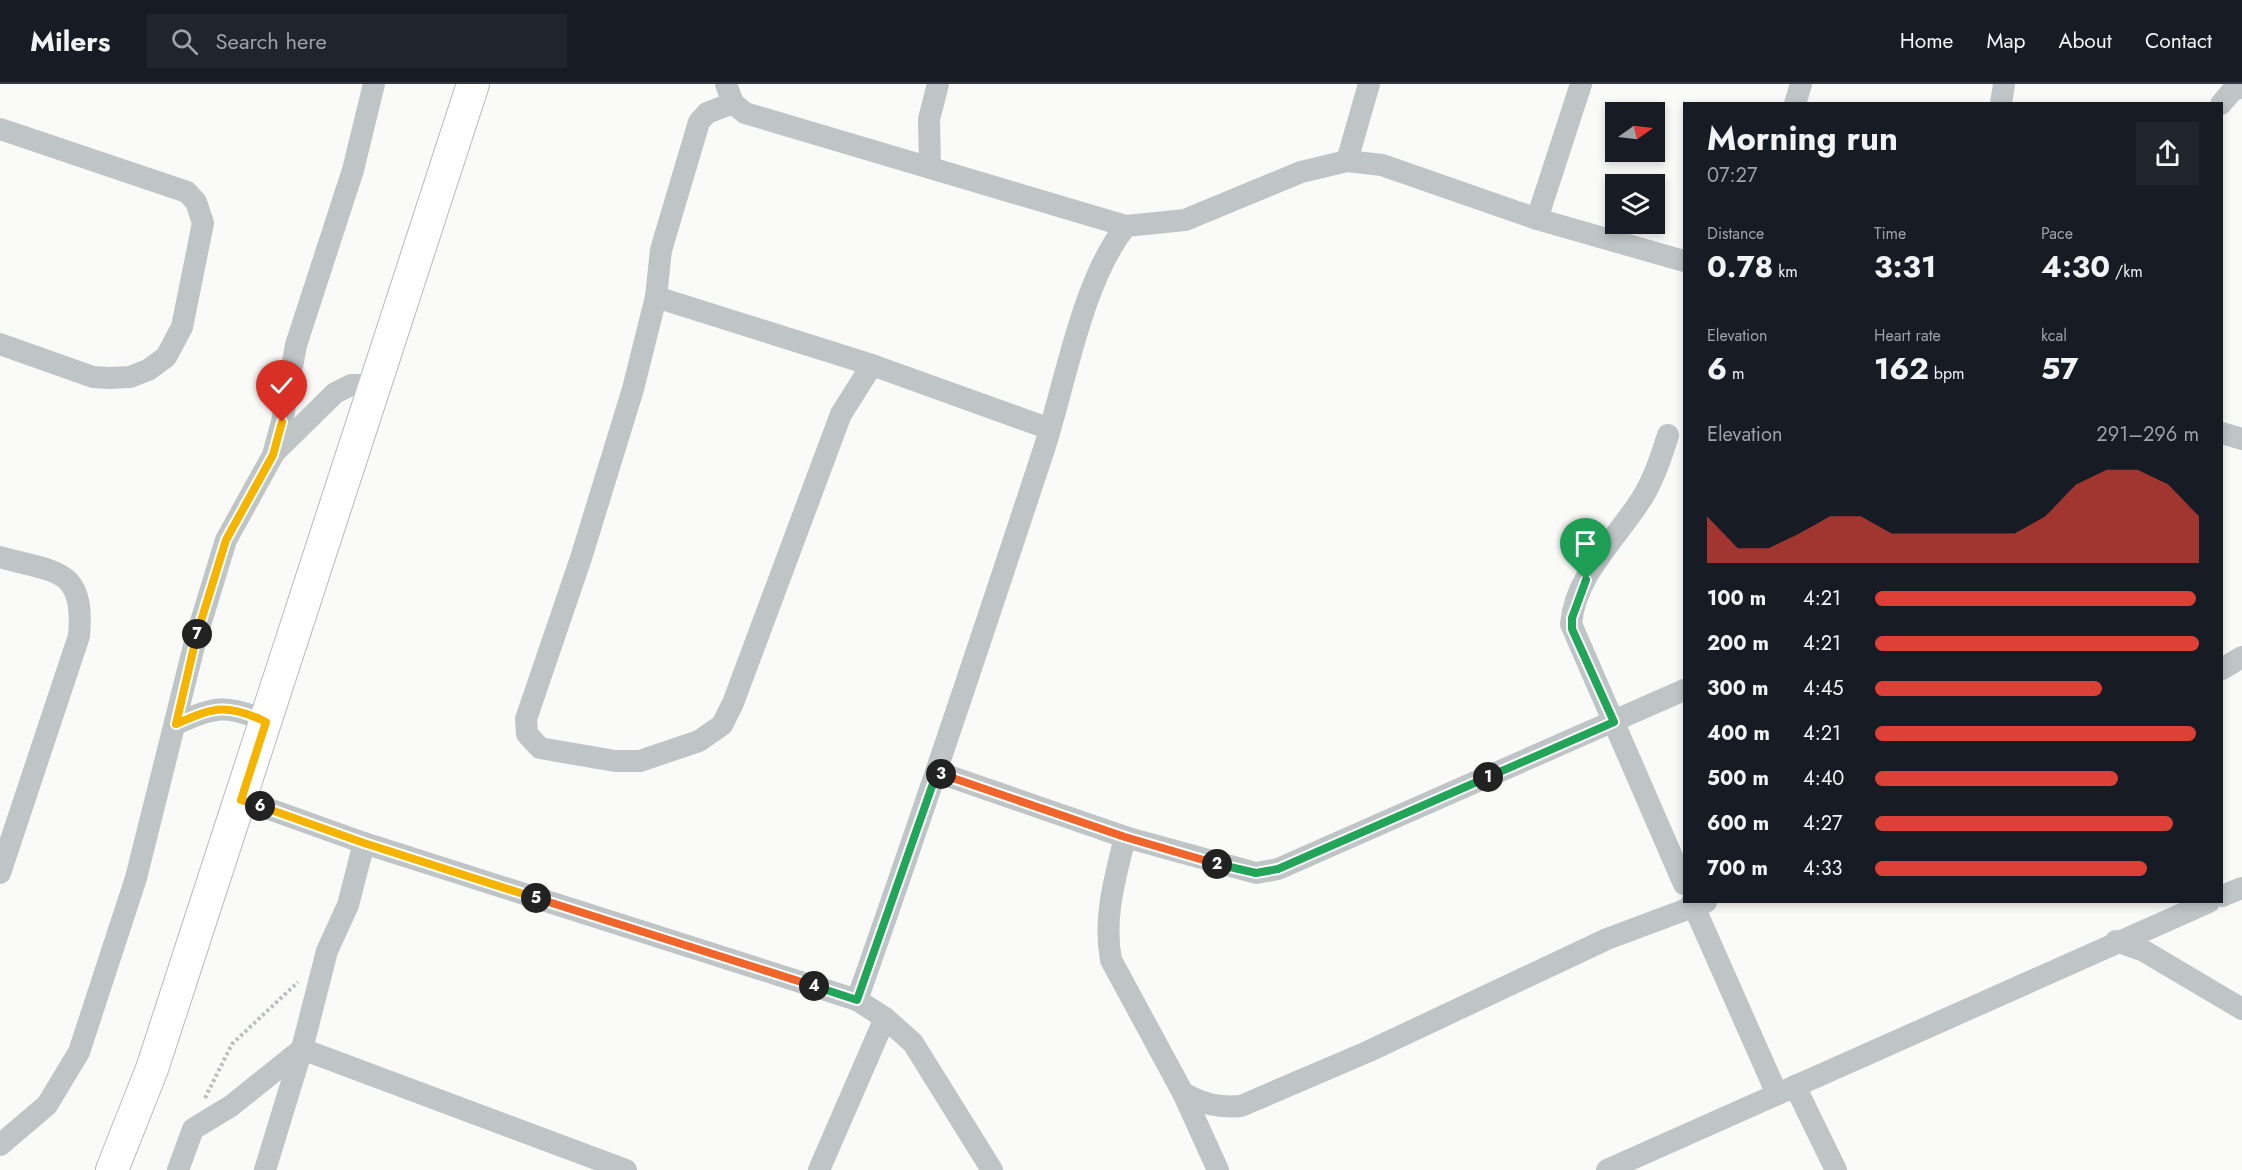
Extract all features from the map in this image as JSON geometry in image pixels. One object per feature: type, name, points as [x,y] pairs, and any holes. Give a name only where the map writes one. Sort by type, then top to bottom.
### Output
[{"type":"street","points":[[0,1145],[47,1106],[79,1052],[136,878],[196,638],[226,540],[273,455],[282,422],[296,345],[353,170],[374,84]]},
{"type":"street","points":[[112,1170],[152,1069],[472,84]]},
{"type":"street","points":[[930,168],[929,119],[938,84]]},
{"type":"street","points":[[1347,162],[1369,84]]},
{"type":"street","points":[[1537,219],[1581,84]]},
{"type":"street","points":[[1796,102],[1801,84]]},
{"type":"street","points":[[2001,102],[2004,84]]},
{"type":"street","points":[[2223,102],[2232,91],[2242,87]]},
{"type":"street","points":[[872,365],[841,414],[733,703],[722,725],[699,741],[640,761],[615,761],[540,748],[527,734],[526,718],[581,558],[633,388],[656,297],[662,250],[699,122],[730,94],[746,113],[1126,226],[1185,220],[1301,172],[1347,162],[1382,165],[1422,177],[1537,219],[1683,261]]},
{"type":"street","points":[[0,129],[187,192],[196,201],[203,223],[182,327],[166,357],[148,370],[130,377],[93,377],[0,344]]},
{"type":"street","points":[[857,1000],[937,772],[1050,429],[1094,280],[1115,240],[1126,226]]},
{"type":"street","points":[[656,297],[872,365],[1050,429]]},
{"type":"street","points":[[273,455],[335,393],[351,385],[375,385]]},
{"type":"street","points":[[2223,433],[2242,439]]},
{"type":"street","points":[[1668,435],[1660,462],[1644,495],[1586,580],[1572,618],[1576,637],[1683,882]]},
{"type":"street","points":[[0,557],[61,575],[72,584],[79,597],[81,613],[79,636],[0,873]]},
{"type":"street","points":[[2223,668],[2242,657]]},
{"type":"street","points":[[937,772],[1125,837],[1256,873],[1278,869],[1683,690]]},
{"type":"street","points":[[176,724],[208,710],[230,708],[266,722]]},
{"type":"street","points":[[241,800],[364,843],[857,1000],[885,1018],[914,1043],[992,1170]]},
{"type":"street","points":[[1125,837],[1107,916],[1107,936],[1111,960],[1183,1094],[1218,1170]]},
{"type":"street","points":[[265,1170],[302,1049],[327,951],[348,905],[364,843]]},
{"type":"street","points":[[2223,896],[2242,888]]},
{"type":"street","points":[[1183,1094],[1204,1104],[1222,1108],[1241,1106],[1367,1052],[1607,939],[1697,903],[1786,1090],[1836,1170]]},
{"type":"street","points":[[1607,1170],[2116,941],[2208,903]]},
{"type":"street","points":[[2116,941],[2144,951],[2242,1008]]},
{"type":"street","points":[[819,1170],[885,1018]]},
{"type":"street","points":[[178,1170],[193,1128],[231,1106],[302,1049]]},
{"type":"street","points":[[302,1049],[626,1170]]},
{"type":"path","points":[[193,1128],[211,1082],[232,1044],[327,951]]},
{"type":"route","points":[[282,422],[273,455],[226,540],[196,638],[176,724],[208,710],[230,708],[266,722],[241,800],[364,843],[857,1000],[937,772],[1125,837],[1235,869],[1256,873],[1278,869],[1614,722],[1571,624],[1579,591],[1586,580]]}]
